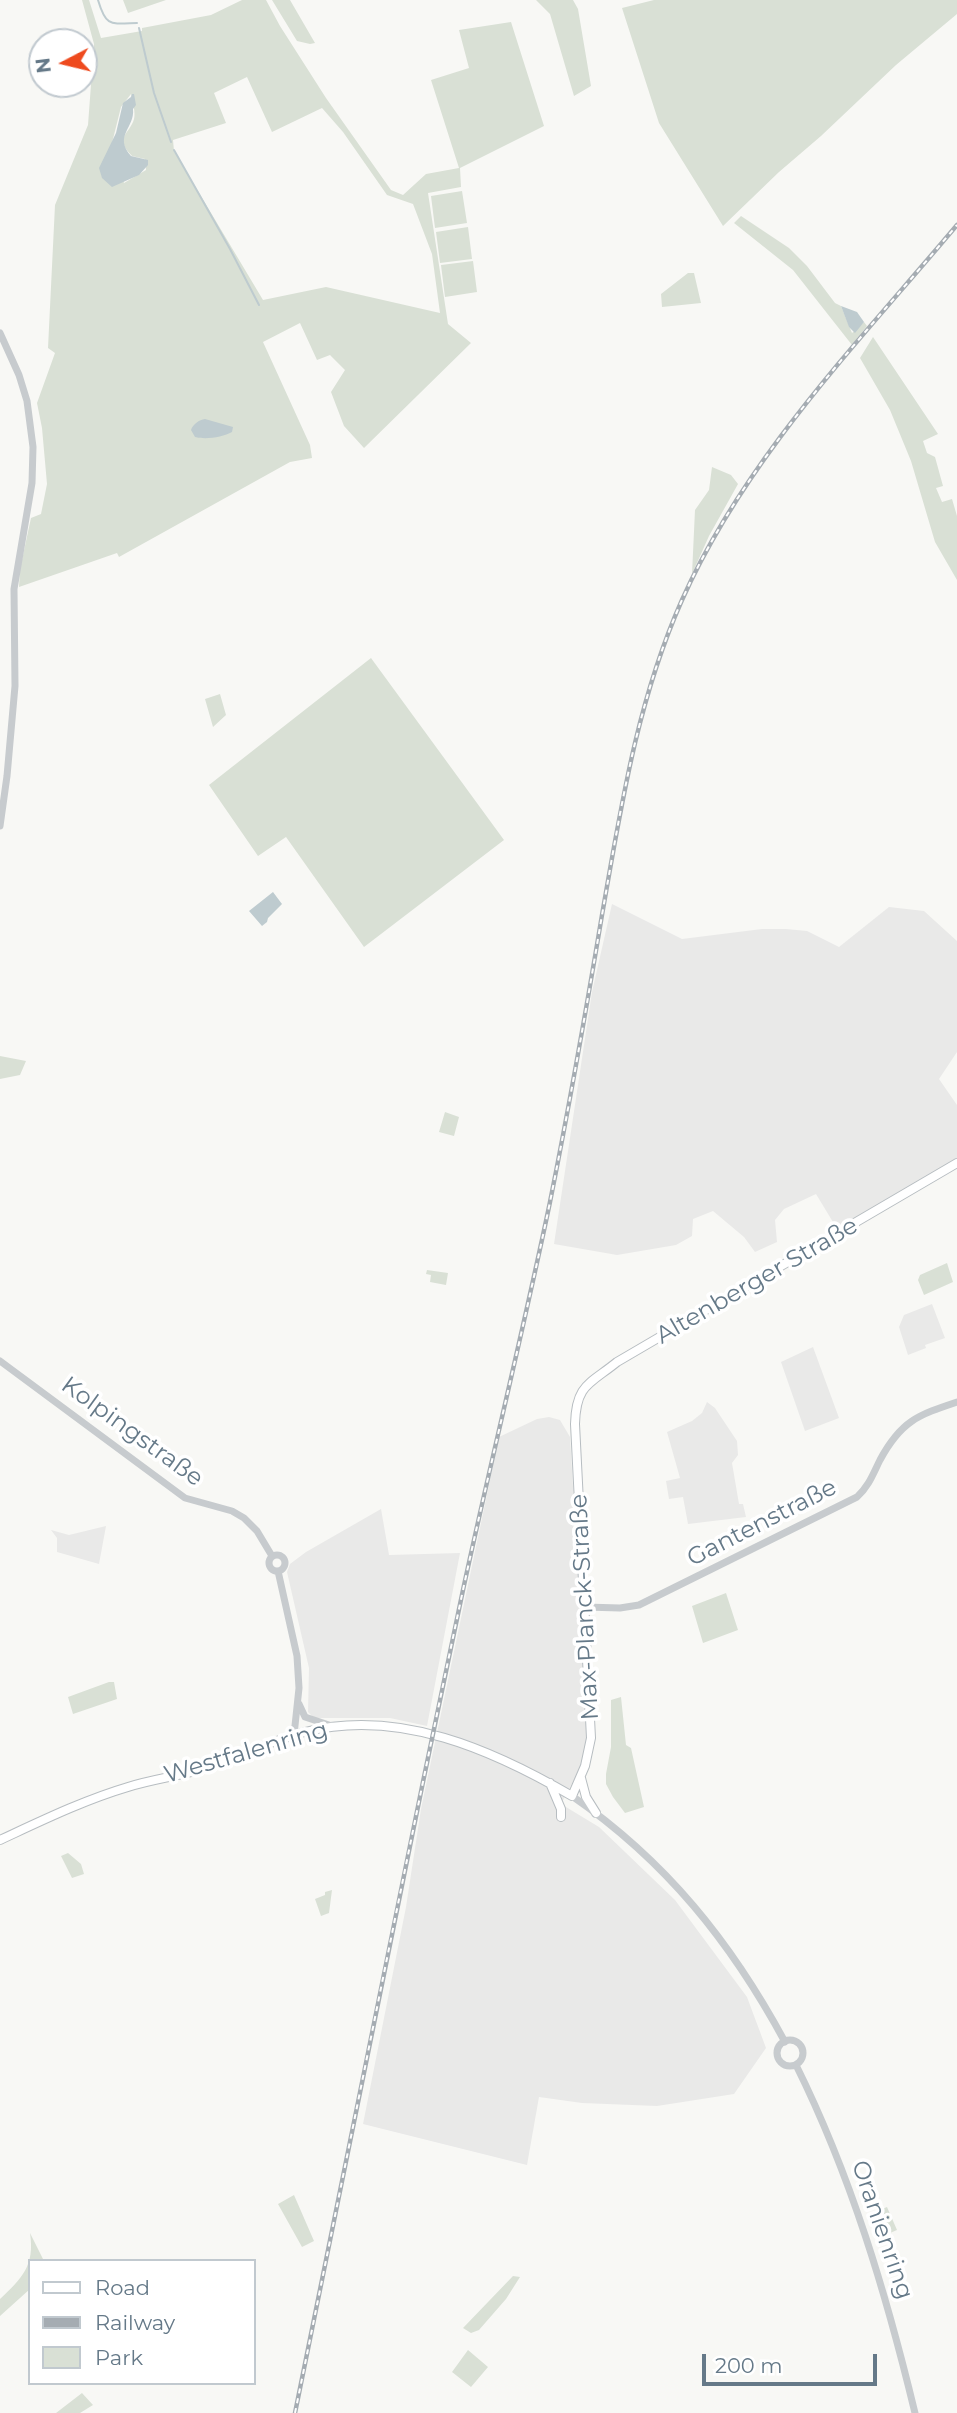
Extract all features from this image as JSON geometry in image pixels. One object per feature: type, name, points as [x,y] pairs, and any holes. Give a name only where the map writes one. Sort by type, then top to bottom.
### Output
[{"type":"main road","name":"Altenberger Straße","points":[[575,1415],[583,1391],[595,1376],[957,1163]]},
{"type":"main road","name":"Max-Planck-Straße","points":[[572,1797],[581,1777],[591,1738],[575,1415]]},
{"type":"main road","name":"Westfalenring","points":[[0,1840],[127,1787],[194,1771],[294,1735],[334,1726],[383,1727],[438,1736],[499,1756],[572,1797]]},
{"type":"main road","points":[[581,1777],[586,1797],[596,1814]]},
{"type":"main road","points":[[550,1783],[561,1809],[561,1818]]},
{"type":"street","points":[[0,333],[19,375],[27,401],[33,447],[32,483],[14,589],[15,686],[6,790],[0,825]]},
{"type":"street","name":"Kolpingstraße","points":[[0,1361],[185,1498],[232,1511],[244,1518],[257,1531],[272,1556]]},
{"type":"street","name":"Gantenstraße","points":[[585,1607],[622,1608],[639,1605],[858,1497],[868,1487],[881,1458],[906,1424],[924,1413],[957,1402]]},
{"type":"street","points":[[278,1571],[285,1565],[284,1559],[279,1555],[272,1556],[269,1566],[278,1571],[296,1644],[299,1675],[294,1735]]},
{"type":"street","points":[[298,1700],[304,1717],[334,1726]]},
{"type":"street","name":"Oranienring","points":[[572,1797],[660,1868],[703,1917],[747,1975],[785,2042]]},
{"type":"street","name":"Oranienring","points":[[795,2041],[802,2048],[803,2057],[796,2065],[787,2066],[780,2060],[778,2052],[785,2042],[795,2041]]},
{"type":"street","name":"Oranienring","points":[[796,2065],[831,2142],[860,2216],[893,2318],[915,2413]]},
{"type":"shaded area","points":[[132,94],[136,105],[124,143],[131,156],[148,160],[148,165],[139,175],[112,187],[102,178],[99,168],[116,133],[123,103]]},
{"type":"shaded area","points":[[841,306],[857,312],[864,322],[855,333],[849,327]]},
{"type":"shaded area","points":[[205,419],[233,427],[232,432],[214,438],[195,437],[192,428]]},
{"type":"shaded area","points":[[273,892],[282,904],[262,926],[249,911]]},
{"type":"shaded area","points":[[612,904],[682,939],[762,929],[786,929],[807,931],[839,947],[889,907],[924,911],[957,941],[957,1052],[939,1079],[957,1105],[957,1162],[839,1232],[816,1194],[784,1209],[775,1220],[777,1242],[755,1252],[744,1237],[713,1211],[693,1219],[692,1236],[676,1245],[617,1255],[554,1244],[592,992]]},
{"type":"shaded area","points":[[932,1304],[945,1338],[908,1355],[899,1327],[904,1315]]},
{"type":"shaded area","points":[[813,1347],[839,1418],[805,1431],[781,1362]]},
{"type":"shaded area","points":[[707,1402],[715,1408],[737,1441],[738,1455],[732,1463],[739,1504],[743,1504],[746,1517],[688,1524],[683,1497],[669,1499],[666,1481],[680,1478],[667,1432],[692,1421],[702,1413]]},
{"type":"shaded area","points":[[549,1417],[560,1420],[570,1437],[586,1703],[586,1744],[581,1767],[561,1804],[599,1827],[675,1900],[747,1997],[766,2048],[734,2094],[657,2106],[582,2103],[539,2097],[527,2165],[363,2124],[406,1907],[421,1809],[499,1437],[537,1419]]},
{"type":"shaded area","points":[[381,1509],[389,1555],[460,1553],[427,1726],[390,1718],[314,1718],[308,1712],[309,1668],[287,1572],[290,1564],[306,1552]]},
{"type":"shaded area","points":[[106,1526],[99,1564],[57,1552],[57,1538],[51,1530],[69,1535]]},
{"type":"green space","points":[[82,0],[89,0],[98,28],[90,28]]},
{"type":"green space","points":[[123,0],[166,0],[128,13]]},
{"type":"green space","points":[[242,0],[266,0],[326,98],[391,190],[403,195],[426,174],[459,168],[431,80],[469,68],[459,30],[511,22],[544,126],[460,168],[461,187],[428,193],[448,324],[471,343],[364,448],[344,426],[331,392],[345,370],[330,355],[317,360],[300,323],[263,342],[310,445],[312,458],[290,462],[119,557],[117,553],[19,587],[31,518],[41,514],[47,484],[37,403],[55,353],[48,348],[55,205],[88,125],[90,98],[98,98],[98,28],[101,38],[211,15]],"holes":[[[247,77],[272,132],[322,108],[343,132],[387,195],[413,204],[432,254],[440,313],[326,287],[263,300],[174,151],[173,140],[226,123],[214,93]],[[131,94],[134,110],[132,124],[123,140],[126,150],[132,156],[145,159],[146,170],[124,183],[112,143],[121,107]]]},
{"type":"green space","points":[[272,0],[290,0],[315,43],[297,41]]},
{"type":"green space","points":[[536,0],[573,0],[578,9],[591,86],[574,96],[550,14]]},
{"type":"green space","points":[[654,0],[957,0],[957,14],[896,65],[723,226],[659,123],[622,8]]},
{"type":"green space","points":[[462,191],[467,223],[435,228],[431,196]]},
{"type":"green space","points":[[741,216],[789,248],[807,266],[835,303],[841,306],[852,333],[864,322],[867,326],[852,345],[793,270],[734,223]]},
{"type":"green space","points":[[468,227],[472,259],[440,263],[436,232]]},
{"type":"green space","points":[[473,261],[477,292],[445,297],[441,265]]},
{"type":"green space","points":[[688,273],[694,273],[701,303],[662,307],[661,294]]},
{"type":"green space","points":[[873,337],[938,434],[923,441],[927,453],[935,457],[943,486],[936,488],[942,502],[952,499],[957,516],[957,580],[935,542],[911,461],[890,410],[860,358]]},
{"type":"green space","points":[[712,467],[731,475],[738,484],[709,536],[692,574],[695,510],[709,490]]},
{"type":"green space","points":[[371,658],[504,840],[364,947],[286,837],[258,856],[209,785]]},
{"type":"green space","points":[[220,694],[226,715],[213,727],[205,699]]},
{"type":"green space","points":[[0,1056],[26,1061],[20,1075],[0,1079]]},
{"type":"green space","points":[[445,1112],[459,1117],[454,1136],[439,1132]]},
{"type":"green space","points":[[947,1263],[953,1282],[924,1295],[918,1280],[920,1275]]},
{"type":"green space","points":[[427,1270],[448,1273],[446,1285],[430,1282],[431,1275],[426,1274]]},
{"type":"green space","points":[[726,1593],[738,1630],[703,1643],[692,1606]]},
{"type":"green space","points":[[114,1682],[117,1699],[73,1714],[68,1697]]},
{"type":"green space","points":[[621,1697],[626,1745],[631,1748],[644,1807],[625,1813],[606,1784],[611,1747],[611,1700]]},
{"type":"green space","points":[[68,1853],[81,1864],[84,1874],[72,1878],[61,1856]]},
{"type":"green space","points":[[332,1890],[329,1913],[321,1916],[315,1899]]},
{"type":"green space","points":[[294,2195],[314,2241],[302,2247],[278,2204]]},
{"type":"green space","points":[[887,2207],[897,2230],[883,2236],[873,2213]]},
{"type":"green space","points":[[30,2233],[43,2259],[30,2259]]},
{"type":"green space","points":[[28,2265],[28,2291],[0,2316],[0,2299]]},
{"type":"green space","points":[[513,2276],[520,2277],[506,2299],[479,2330],[471,2333],[463,2328]]},
{"type":"green space","points":[[468,2350],[488,2367],[471,2387],[452,2372]]},
{"type":"green space","points":[[82,2393],[93,2405],[80,2413],[56,2413]]},
{"type":"waterway","points":[[98,0],[110,22],[137,23]]},
{"type":"waterway","points":[[139,28],[154,93],[171,142]]},
{"type":"waterway","points":[[174,150],[259,305]]},
{"type":"railway","points":[[295,2413],[463,1590],[550,1202],[624,795],[653,677],[682,600],[708,548],[738,498],[806,403],[957,225]]}]
